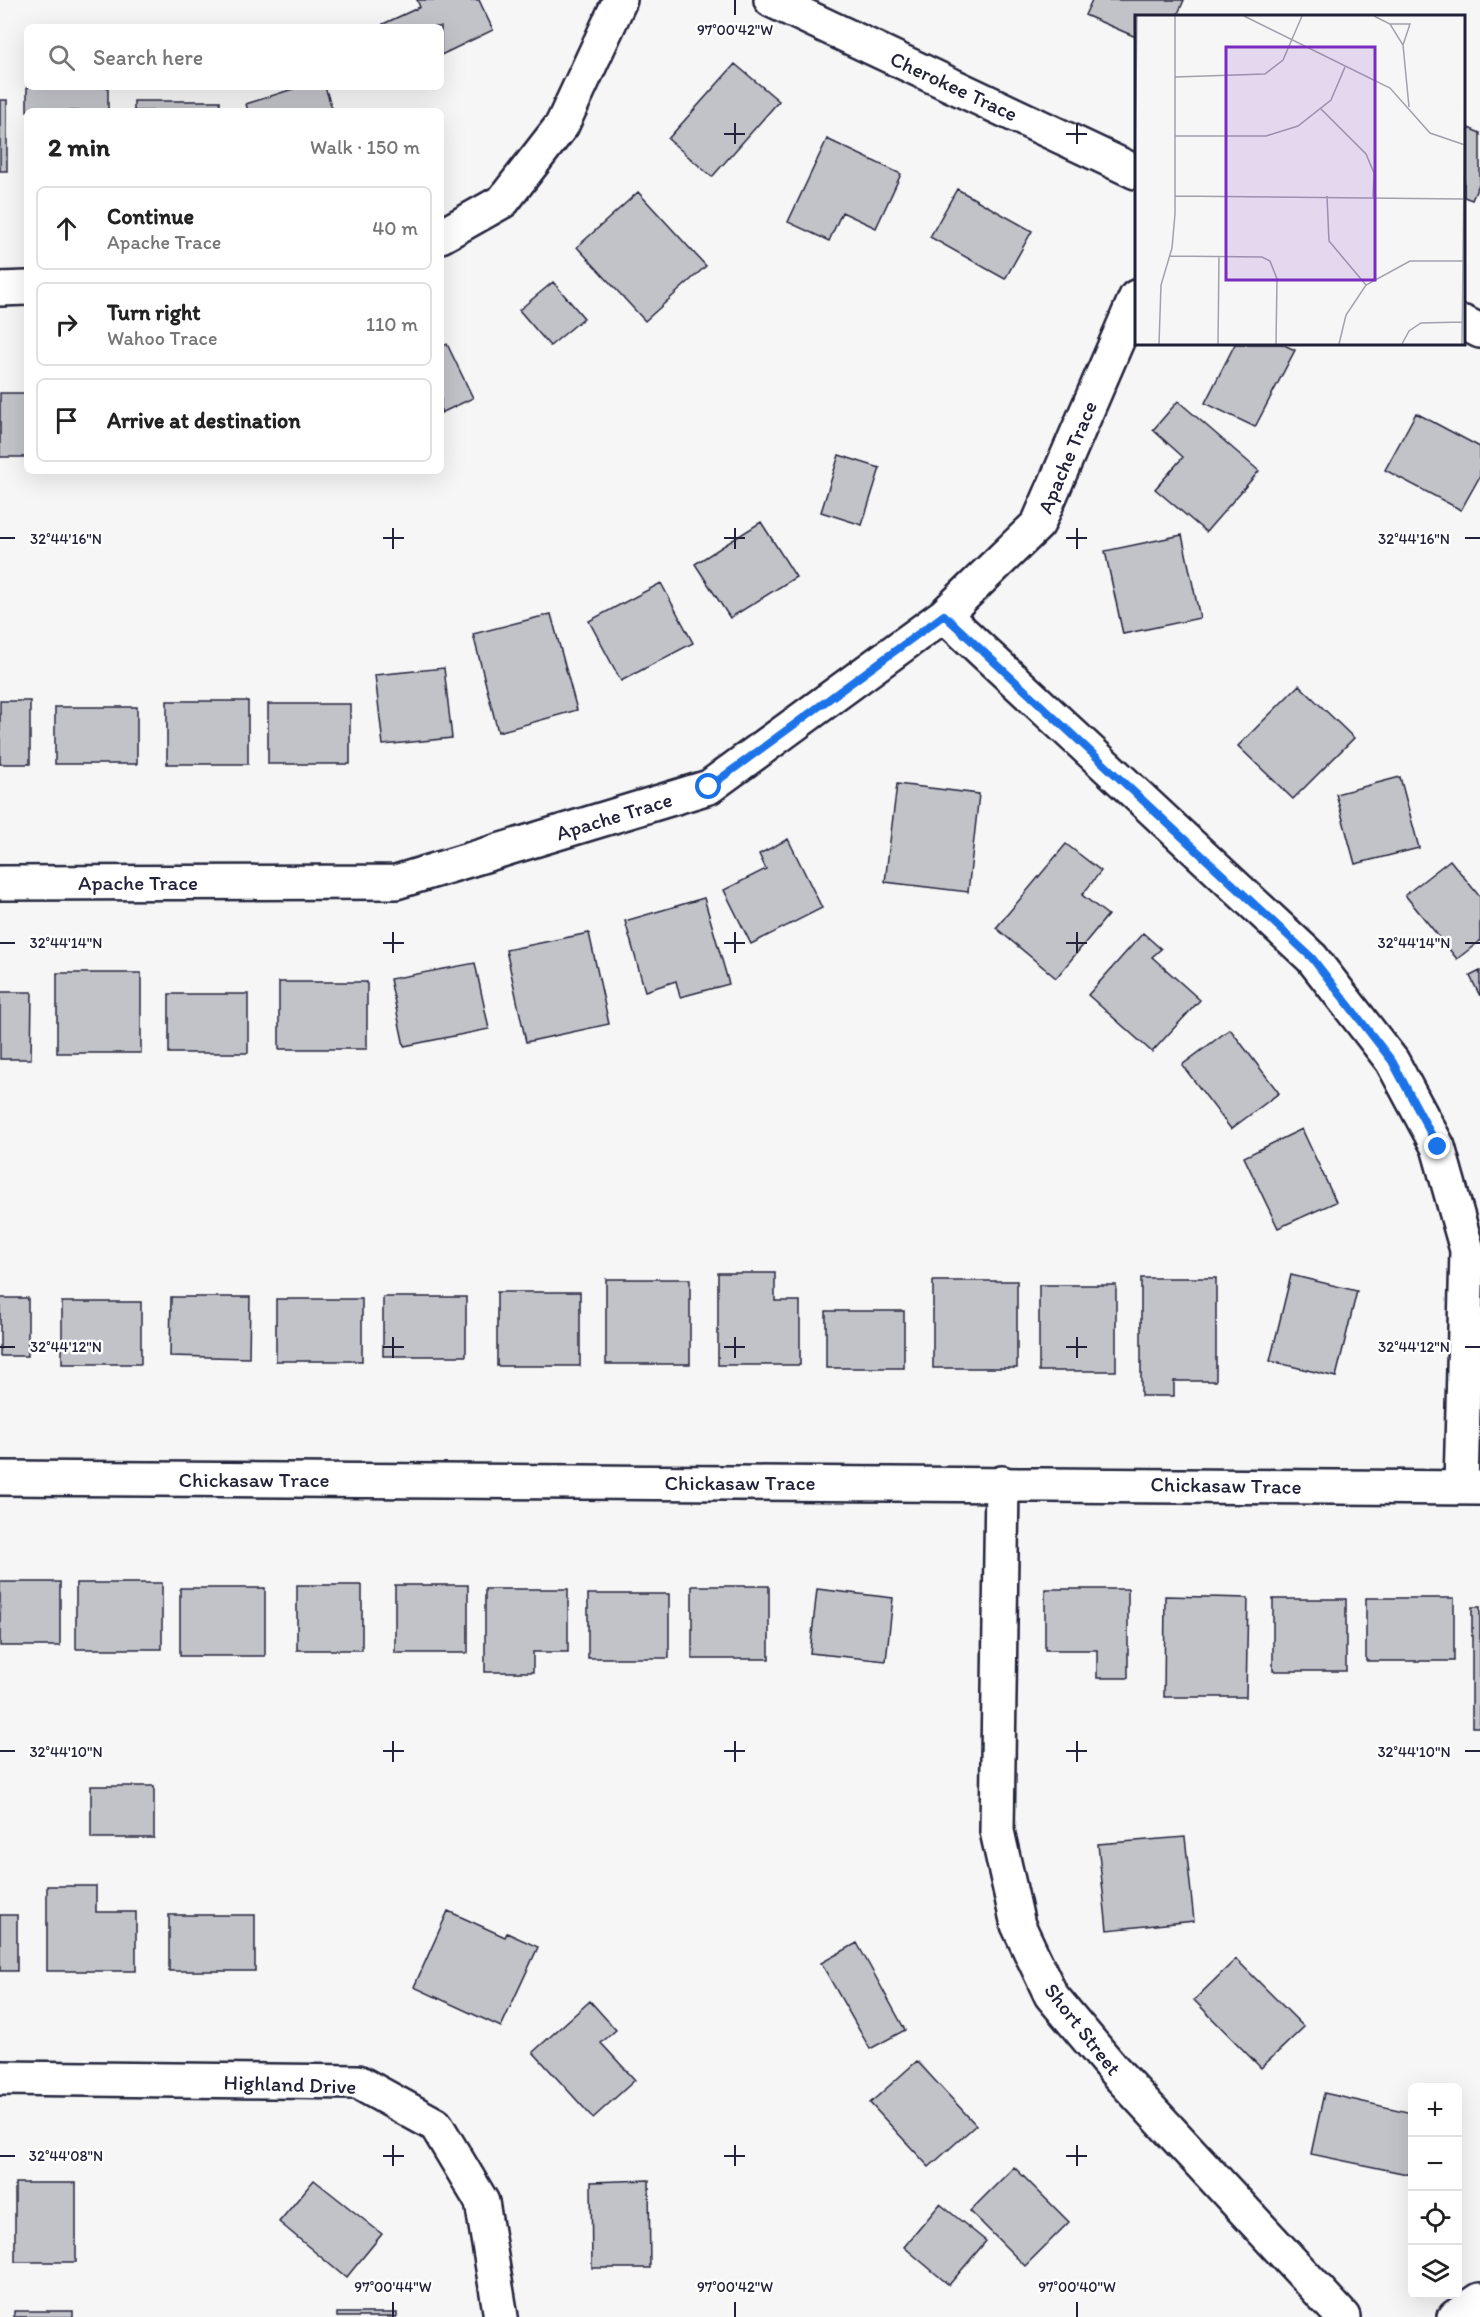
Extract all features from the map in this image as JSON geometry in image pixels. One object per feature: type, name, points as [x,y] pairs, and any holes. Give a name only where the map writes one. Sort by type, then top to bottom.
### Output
[{"type":"street","points":[[444,234],[503,201],[562,125],[620,0]]},
{"type":"street","name":"Cherokee Trace","points":[[771,0],[1135,171]]},
{"type":"street","points":[[0,289],[24,288]]},
{"type":"street","name":"Apache Trace","points":[[0,883],[396,882],[709,787],[944,615],[1038,524],[1135,302]]},
{"type":"street","points":[[1465,324],[1480,331]]},
{"type":"street","points":[[944,615],[1312,958],[1392,1061],[1438,1147],[1467,1250],[1471,1487]]},
{"type":"street","name":"Chickasaw Trace","points":[[0,1478],[1471,1487]]},
{"type":"street","name":"Short Street","points":[[1002,1483],[997,1831],[1018,1925],[1052,1995],[1114,2070],[1343,2317]]},
{"type":"street","name":"Highland Drive","points":[[0,2078],[358,2082],[436,2125],[482,2202],[501,2317]]},
{"type":"street","points":[[1455,2317],[1480,2301]]},
{"type":"building","points":[[417,0],[479,0],[493,30],[444,54],[444,24],[383,24],[420,7]]},
{"type":"building","points":[[1092,0],[1184,0],[1177,15],[1135,15],[1135,37],[1085,15]]},
{"type":"building","points":[[735,64],[779,101],[712,177],[668,139]]},
{"type":"building","points":[[27,90],[108,90],[108,108],[27,108]]},
{"type":"building","points":[[290,90],[326,90],[332,108],[247,108],[246,104]]},
{"type":"building","points":[[0,100],[7,100],[7,171],[0,171]]},
{"type":"building","points":[[134,101],[220,101],[220,108],[134,108]]},
{"type":"building","points":[[1465,126],[1480,133],[1480,182],[1472,200],[1465,197]]},
{"type":"building","points":[[827,139],[901,174],[876,228],[842,212],[829,241],[788,222]]},
{"type":"building","points":[[957,189],[1032,231],[1005,279],[930,237]]},
{"type":"building","points":[[638,192],[706,266],[645,321],[577,247]]},
{"type":"building","points":[[553,282],[584,318],[550,346],[519,310]]},
{"type":"building","points":[[447,344],[473,398],[444,412],[444,346]]},
{"type":"building","points":[[1234,345],[1284,345],[1295,350],[1255,427],[1205,403]]},
{"type":"building","points":[[0,393],[24,393],[24,457],[0,457]]},
{"type":"building","points":[[1178,401],[1259,471],[1206,532],[1155,489],[1183,457],[1153,430]]},
{"type":"building","points":[[1416,413],[1480,447],[1480,476],[1461,510],[1385,470]]},
{"type":"building","points":[[839,455],[880,468],[862,525],[821,512]]},
{"type":"building","points":[[761,522],[796,577],[730,618],[695,564]]},
{"type":"building","points":[[1182,535],[1200,618],[1123,634],[1105,551]]},
{"type":"building","points":[[661,583],[693,643],[621,681],[589,621]]},
{"type":"building","points":[[551,614],[577,710],[498,732],[473,634]]},
{"type":"building","points":[[444,668],[452,738],[383,745],[375,675]]},
{"type":"building","points":[[1299,685],[1354,738],[1293,799],[1238,746]]},
{"type":"building","points":[[0,701],[30,701],[30,764],[0,764]]},
{"type":"building","points":[[167,701],[248,701],[248,764],[167,764]]},
{"type":"building","points":[[268,704],[350,704],[350,764],[268,764]]},
{"type":"building","points":[[55,707],[137,707],[137,764],[55,764]]},
{"type":"building","points":[[1400,777],[1419,848],[1355,864],[1336,794]]},
{"type":"building","points":[[897,784],[979,794],[968,892],[885,882]]},
{"type":"building","points":[[788,839],[822,908],[751,944],[724,890],[766,869],[759,854]]},
{"type":"building","points":[[1066,844],[1101,871],[1082,895],[1108,915],[1056,978],[996,928]]},
{"type":"building","points":[[1450,860],[1480,897],[1480,941],[1457,959],[1405,895]]},
{"type":"building","points":[[704,898],[729,984],[680,997],[676,981],[645,991],[625,921]]},
{"type":"building","points":[[589,933],[609,1024],[526,1042],[506,950]]},
{"type":"building","points":[[1143,933],[1161,949],[1152,957],[1200,1000],[1152,1052],[1088,995]]},
{"type":"building","points":[[475,963],[489,1029],[404,1046],[390,979]]},
{"type":"building","points":[[1480,971],[1480,996],[1470,976]]},
{"type":"building","points":[[57,973],[141,973],[141,1053],[57,1053]]},
{"type":"building","points":[[279,982],[367,982],[367,1049],[279,1049]]},
{"type":"building","points":[[0,992],[32,992],[31,1059],[0,1059]]},
{"type":"building","points":[[169,994],[248,994],[248,1053],[169,1053]]},
{"type":"building","points":[[1230,1029],[1279,1093],[1231,1129],[1182,1065]]},
{"type":"building","points":[[1302,1129],[1336,1202],[1278,1228],[1244,1157]]},
{"type":"building","points":[[718,1273],[775,1273],[775,1301],[800,1301],[800,1365],[718,1365]]},
{"type":"building","points":[[1291,1275],[1357,1291],[1336,1377],[1270,1361]]},
{"type":"building","points":[[1141,1278],[1216,1278],[1216,1381],[1174,1381],[1174,1396],[1141,1396]]},
{"type":"building","points":[[606,1279],[690,1279],[690,1364],[606,1364]]},
{"type":"building","points":[[933,1281],[1017,1281],[1017,1368],[933,1368]]},
{"type":"building","points":[[1039,1285],[1116,1285],[1116,1371],[1039,1371]]},
{"type":"building","points":[[497,1292],[580,1292],[580,1366],[497,1366]]},
{"type":"building","points":[[171,1297],[250,1297],[249,1358],[170,1356]]},
{"type":"building","points":[[383,1297],[466,1297],[466,1356],[383,1356]]},
{"type":"building","points":[[0,1298],[28,1298],[28,1356],[0,1356]]},
{"type":"building","points":[[276,1299],[362,1299],[362,1361],[276,1361]]},
{"type":"building","points":[[62,1302],[141,1302],[141,1364],[62,1364]]},
{"type":"building","points":[[826,1311],[904,1311],[904,1368],[826,1368]]},
{"type":"building","points":[[0,1582],[60,1582],[60,1646],[0,1646]]},
{"type":"building","points":[[76,1583],[162,1583],[162,1649],[76,1649]]},
{"type":"building","points":[[297,1585],[362,1585],[362,1650],[297,1650]]},
{"type":"building","points":[[395,1585],[468,1585],[468,1653],[395,1653]]},
{"type":"building","points":[[692,1586],[769,1586],[769,1659],[692,1659]]},
{"type":"building","points":[[180,1588],[265,1588],[265,1656],[180,1656]]},
{"type":"building","points":[[485,1589],[568,1589],[568,1652],[533,1652],[533,1672],[485,1672]]},
{"type":"building","points":[[817,1589],[893,1598],[886,1661],[810,1653]]},
{"type":"building","points":[[1045,1589],[1128,1589],[1128,1678],[1097,1678],[1097,1650],[1045,1650]]},
{"type":"building","points":[[588,1594],[669,1594],[669,1658],[588,1658]]},
{"type":"building","points":[[1165,1596],[1248,1598],[1246,1697],[1164,1697]]},
{"type":"building","points":[[1366,1598],[1454,1598],[1454,1661],[1366,1661]]},
{"type":"building","points":[[1273,1599],[1346,1599],[1346,1671],[1273,1671]]},
{"type":"building","points":[[1472,1607],[1480,1607],[1480,1727],[1472,1727]]},
{"type":"building","points":[[91,1786],[154,1786],[154,1838],[91,1838]]},
{"type":"building","points":[[1185,1837],[1194,1921],[1107,1930],[1098,1844]]},
{"type":"building","points":[[47,1886],[96,1886],[96,1912],[136,1912],[136,1971],[47,1971]]},
{"type":"building","points":[[448,1911],[505,1937],[507,1933],[538,1947],[501,2027],[414,1987]]},
{"type":"building","points":[[0,1915],[17,1915],[17,1971],[0,1971]]},
{"type":"building","points":[[169,1915],[255,1915],[255,1971],[169,1971]]},
{"type":"building","points":[[857,1943],[905,2030],[870,2049],[821,1963]]},
{"type":"building","points":[[1236,1959],[1304,2027],[1261,2068],[1194,2000]]},
{"type":"building","points":[[590,2001],[616,2030],[601,2043],[635,2080],[593,2118],[533,2052]]},
{"type":"building","points":[[917,2061],[976,2125],[929,2167],[870,2103]]},
{"type":"building","points":[[1324,2093],[1408,2112],[1408,2174],[1311,2154]]},
{"type":"building","points":[[1014,2167],[1069,2222],[1025,2266],[970,2211]]},
{"type":"building","points":[[314,2180],[382,2234],[346,2278],[279,2222]]},
{"type":"building","points":[[649,2180],[650,2268],[592,2268],[591,2182]]},
{"type":"building","points":[[15,2183],[76,2183],[76,2262],[15,2262]]},
{"type":"building","points":[[940,2204],[986,2241],[949,2285],[904,2247]]},
{"type":"building","points":[[14,2311],[73,2311],[73,2317],[14,2317]]},
{"type":"building","points":[[337,2313],[397,2313],[397,2317],[337,2317]]},
{"type":"route","points":[[709,787],[944,615],[1312,958],[1392,1061],[1438,1147]]}]
